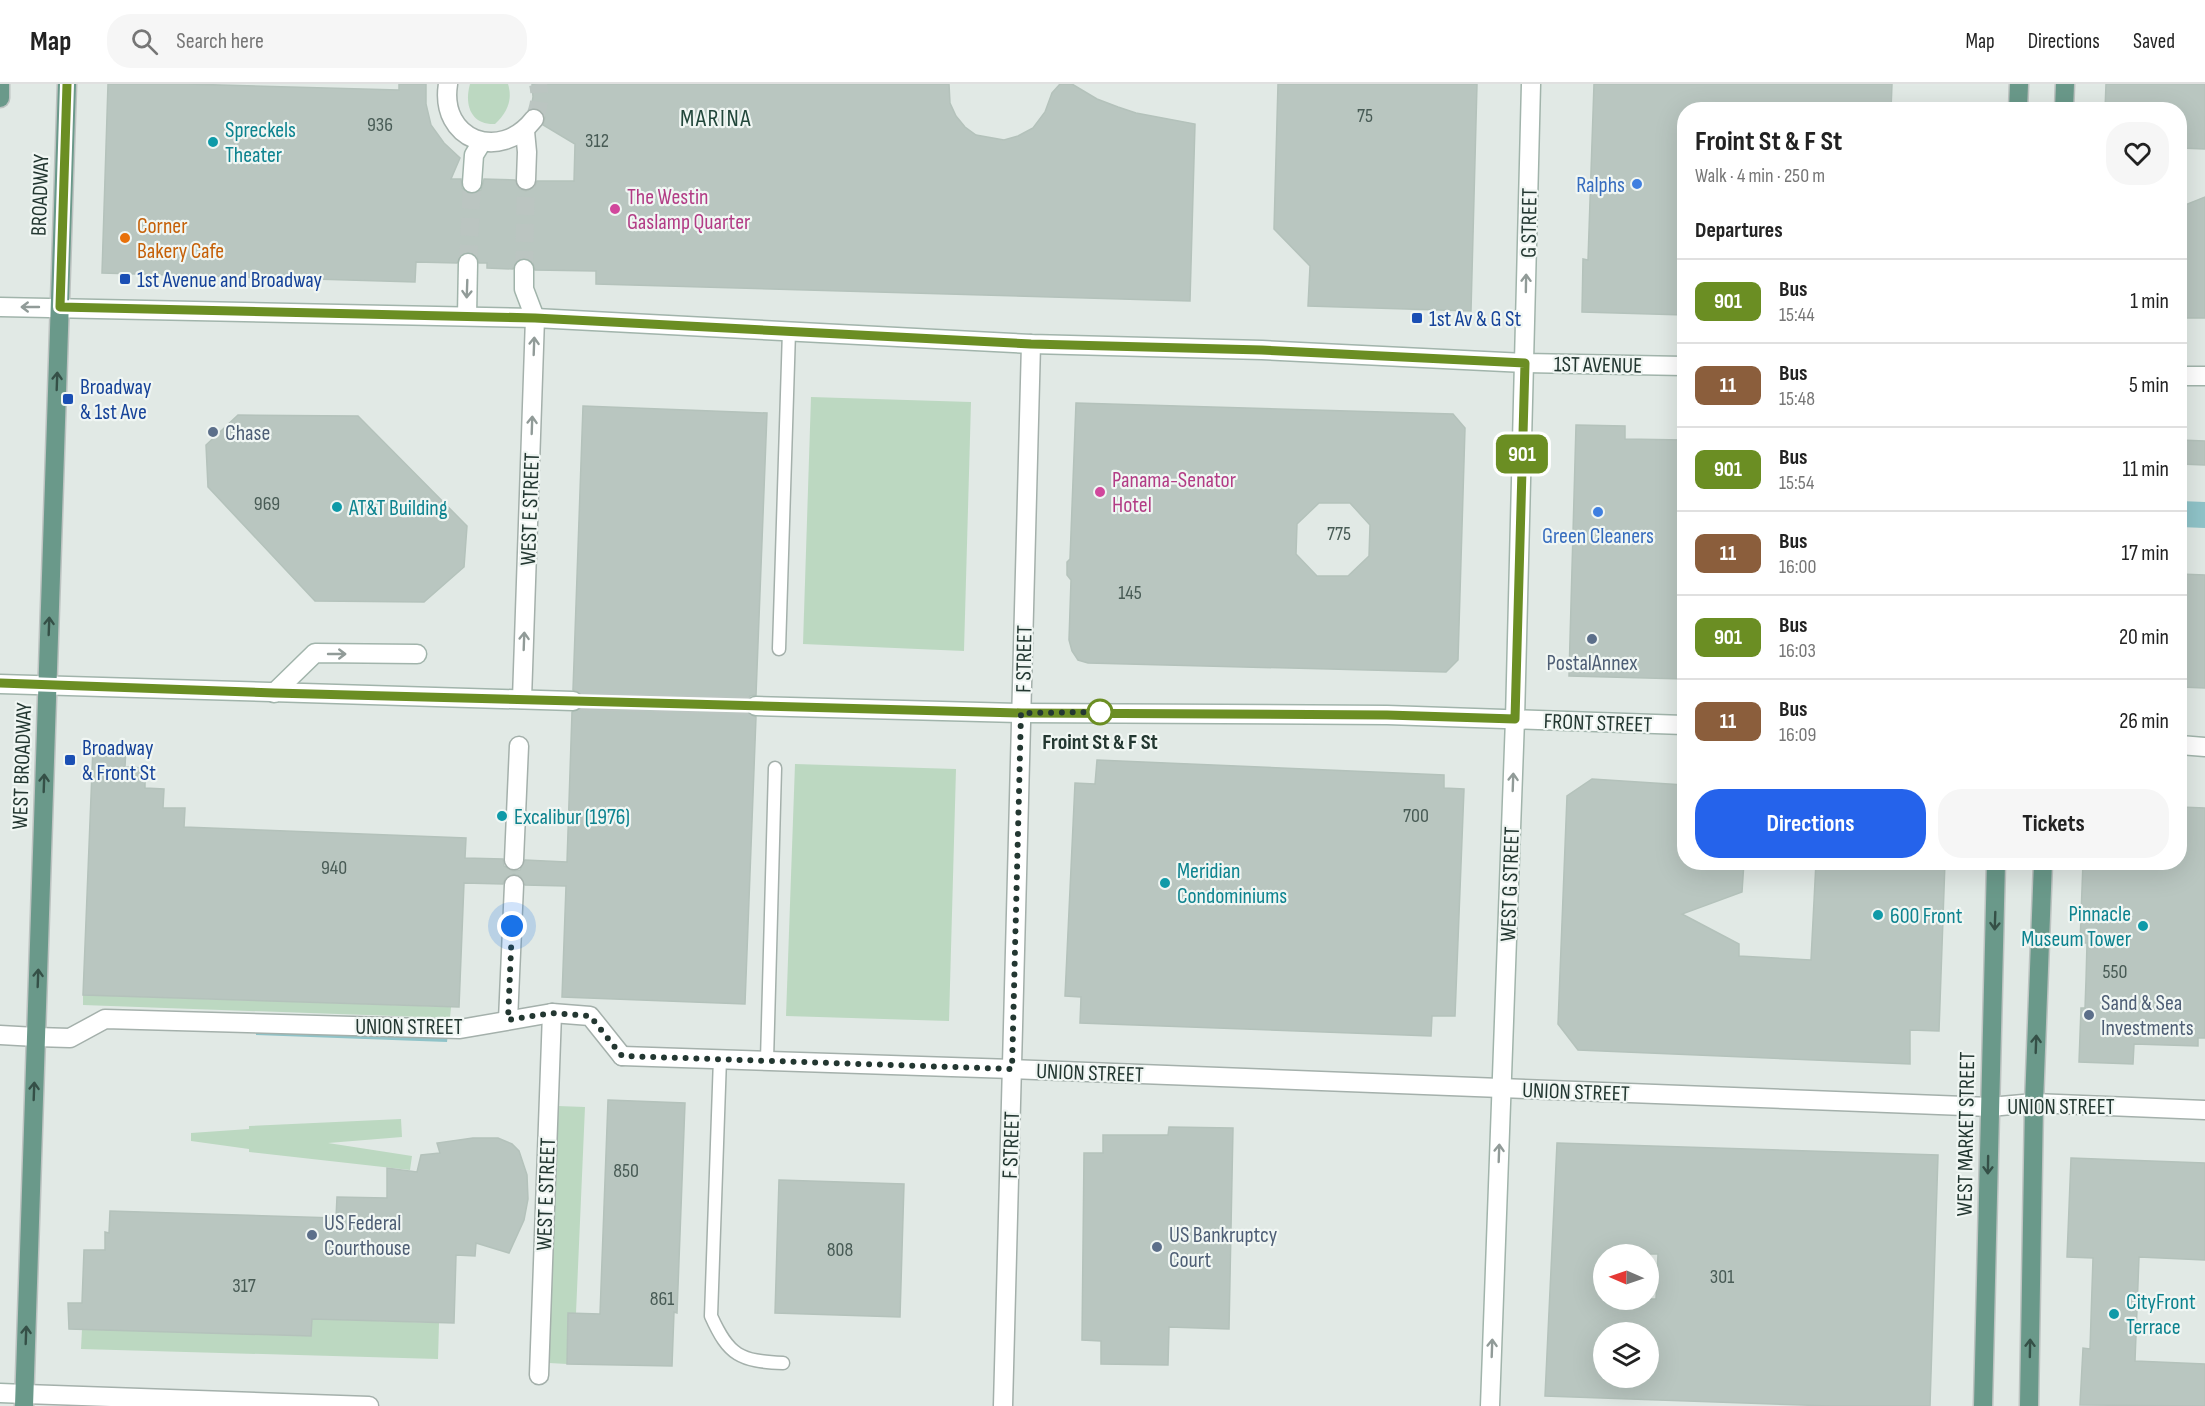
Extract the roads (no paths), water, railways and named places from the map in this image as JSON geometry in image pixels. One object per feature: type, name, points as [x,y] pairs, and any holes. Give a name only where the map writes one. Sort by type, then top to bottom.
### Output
[{"type":"main road","points":[[0,84],[0,98]]},
{"type":"main road","name":"BROADWAY","points":[[60,307],[67,84]]},
{"type":"main road","points":[[448,84],[446,96],[448,112],[456,125],[467,135],[482,142],[497,143],[512,139],[529,125],[526,180]]},
{"type":"main road","name":"G STREET","points":[[1525,363],[1531,84]]},
{"type":"main road","points":[[2018,102],[2019,84]]},
{"type":"main road","points":[[2064,102],[2065,84]]},
{"type":"main road","points":[[472,183],[474,155],[482,142]]},
{"type":"main road","points":[[466,316],[468,263]]},
{"type":"main road","points":[[524,269],[524,289],[535,318]]},
{"type":"main road","name":"1ST AVENUE","points":[[0,307],[535,318],[1031,344],[1262,350],[1525,363],[1677,366]]},
{"type":"main road","name":"WEST BROADWAY","points":[[24,1400],[60,307]]},
{"type":"main road","name":"WEST E STREET","points":[[522,699],[535,318]]},
{"type":"main road","name":"F STREET","points":[[1003,1406],[1031,344]]},
{"type":"main road","name":"WEST G STREET","points":[[1490,1406],[1515,719],[1525,363]]},
{"type":"main road","points":[[2187,376],[2205,376]]},
{"type":"main road","points":[[274,693],[315,653],[417,654]]},
{"type":"main road","points":[[0,684],[573,701]]},
{"type":"main road","name":"FRONT STREET","points":[[756,706],[1021,713],[1387,715],[1677,725]]},
{"type":"main road","points":[[514,860],[519,746]]},
{"type":"main road","points":[[2187,746],[2205,747]]},
{"type":"main road","name":"WEST MARKET STREET","points":[[1984,1404],[1996,870]]},
{"type":"main road","points":[[2029,1406],[2034,1103],[2043,870]]},
{"type":"main road","points":[[508,1020],[514,885]]},
{"type":"main road","name":"WEST E STREET","points":[[539,1375],[552,1013]]},
{"type":"main road","name":"UNION STREET","points":[[0,1035],[70,1038],[105,1019],[460,1029],[552,1013],[590,1016],[622,1056],[1989,1107],[2034,1103],[2205,1110]]},
{"type":"main road","points":[[0,1393],[24,1400],[369,1406]]},
{"type":"lane","points":[[779,649],[789,331]]},
{"type":"lane","points":[[767,1060],[775,768]]},
{"type":"lane","points":[[720,1058],[711,1316],[722,1340],[737,1354],[756,1362],[783,1363]]},
{"type":"water","points":[[2187,501],[2205,502],[2205,528],[2187,527]]},
{"type":"water","points":[[256,1027],[448,1034],[447,1042],[256,1035]]},
{"type":"tunnel","points":[[534,119],[539,102],[538,84]]},
{"type":"tunnel","points":[[524,269],[526,180]]},
{"type":"tunnel","points":[[468,263],[472,183]]},
{"type":"tunnel","points":[[573,701],[756,706]]},
{"type":"place","name":"Spreckels Theater","points":[[213,142]]},
{"type":"place","name":"Ralphs","points":[[1637,184]]},
{"type":"place","name":"The Westin Gaslamp Quarter","points":[[615,209]]},
{"type":"place","name":"Corner Bakery Cafe","points":[[125,238]]},
{"type":"place","name":"1st Avenue and Broadway","points":[[125,279]]},
{"type":"place","name":"1st Av & G St","points":[[1417,318]]},
{"type":"place","name":"Broadway & 1st Ave","points":[[68,399]]},
{"type":"place","name":"Chase","points":[[213,432]]},
{"type":"place","name":"Panama-Senator Hotel","points":[[1100,492]]},
{"type":"place","name":"AT&T Building","points":[[337,507]]},
{"type":"place","name":"Green Cleaners","points":[[1598,512]]},
{"type":"place","name":"PostalAnnex","points":[[1592,639]]},
{"type":"place","name":"Froint St & F St","points":[[1100,712]]},
{"type":"place","name":"Broadway & Front St","points":[[70,760]]},
{"type":"place","name":"Excalibur (1976)","points":[[502,816]]},
{"type":"place","name":"Meridian Condominiums","points":[[1165,883]]},
{"type":"place","name":"600 Front","points":[[1878,915]]},
{"type":"place","name":"Pinnacle Museum Tower","points":[[2143,926]]},
{"type":"place","name":"Sand & Sea Investments","points":[[2089,1015]]},
{"type":"place","name":"US Federal Courthouse","points":[[312,1235]]},
{"type":"place","name":"US Bankruptcy Court","points":[[1157,1247]]},
{"type":"place","name":"CityFront Terrace","points":[[2114,1314]]},
{"type":"district","name":"MARINA","points":[[716,118]]}]
